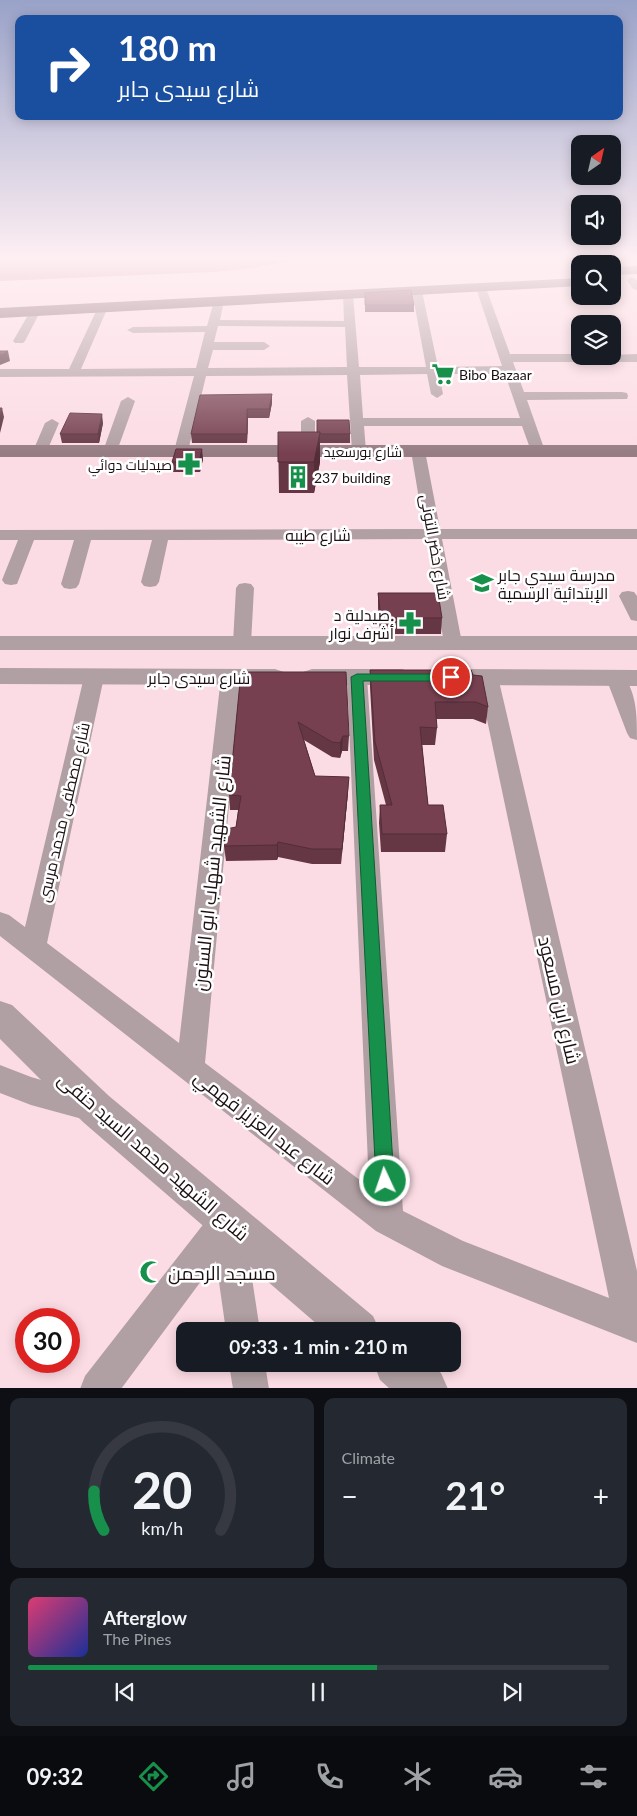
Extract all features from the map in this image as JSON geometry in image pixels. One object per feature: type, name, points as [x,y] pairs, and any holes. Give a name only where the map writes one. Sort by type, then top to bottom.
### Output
[{"type":"main road","name":"شارع بورسعيد","points":[[0,451],[637,451]]},
{"type":"street","points":[[19,341],[28,325]]},
{"type":"street","points":[[73,373],[95,325]]},
{"type":"street","points":[[133,330],[297,325]]},
{"type":"street","points":[[350,325],[359,451]]},
{"type":"street","points":[[423,325],[437,394]]},
{"type":"street","points":[[494,325],[538,451]]},
{"type":"street","points":[[181,451],[212,326]]},
{"type":"street","points":[[207,346],[264,346]]},
{"type":"street","points":[[0,373],[432,370],[508,364],[636,359]]},
{"type":"street","points":[[519,396],[622,396]]},
{"type":"street","points":[[110,451],[128,401]]},
{"type":"street","points":[[308,421],[308,451]]},
{"type":"street","points":[[357,422],[528,422]]},
{"type":"street","points":[[40,451],[52,423]]},
{"type":"street","name":"شارع خضر التونى","points":[[418,451],[453,643]]},
{"type":"street","points":[[70,584],[84,534]]},
{"type":"street","points":[[150,582],[161,534]]},
{"type":"street","name":"شارع طيبه","points":[[0,535],[637,534]]},
{"type":"street","points":[[11,580],[28,535]]},
{"type":"street","points":[[242,643],[245,588]]},
{"type":"street","points":[[628,596],[637,616]]},
{"type":"street","points":[[0,643],[637,643]]},
{"type":"street","name":"شارع سيدى جابر","points":[[0,676],[626,678]]},
{"type":"street","name":"شارع مصطفى محمد مرسى","points":[[33,947],[94,676]]},
{"type":"street","name":"شارع الشهيد شهاب ابو السنون","points":[[190,1069],[231,677]]},
{"type":"street","points":[[357,677],[387,1220]]},
{"type":"street","name":"شارع ابن مسعود","points":[[488,677],[635,1325]]},
{"type":"street","points":[[626,678],[637,733]]},
{"type":"street","name":"شارع عبد العزيز فهمي","points":[[0,922],[387,1220],[454,1254],[635,1325]]},
{"type":"street","name":"شارع الشهيد محمد السيد حنفى","points":[[0,1016],[96,1109],[347,1322]]},
{"type":"street","points":[[0,1080],[31,1091],[96,1109]]},
{"type":"street","points":[[226,1220],[242,1322]]},
{"type":"street","points":[[98,1388],[226,1220]]},
{"type":"street","points":[[249,1372],[251,1388]]},
{"type":"street","points":[[406,1372],[425,1388]]},
{"type":"building","points":[[0,351],[8,351],[0,355]]},
{"type":"building","points":[[272,394],[269,409],[247,409],[247,434],[191,434],[200,395]]},
{"type":"building","points":[[70,413],[102,414],[98,434],[60,434]]},
{"type":"building","points":[[317,420],[349,420],[350,434],[320,434],[320,432],[317,432]]},
{"type":"building","points":[[278,432],[320,432],[314,462],[278,462]]},
{"type":"building","points":[[176,449],[202,449],[199,462],[172,462]]},
{"type":"building","points":[[378,593],[438,593],[442,618],[381,618]]},
{"type":"building","points":[[370,670],[471,670],[473,675],[482,676],[488,707],[476,702],[435,702],[437,728],[420,727],[428,805],[443,805],[447,834],[382,834],[380,805],[392,805],[375,742]]},
{"type":"building","points":[[241,672],[346,672],[349,736],[343,736],[340,743],[332,742],[298,722],[315,776],[349,777],[342,849],[312,849],[278,842],[277,845],[224,846],[226,829],[236,827],[241,796],[229,795]]},
{"type":"place","name":"Bibo Bazaar","points":[[443,374]]},
{"type":"place","name":"صيدليات دوائي","points":[[189,464]]},
{"type":"place","name":"237 building","points":[[298,477]]},
{"type":"place","name":"مدرسة سيدي جابر الإبتدائية الرسمية","points":[[482,583]]},
{"type":"place","name":"صيدلية د. أشرف نوار","points":[[410,623]]},
{"type":"place","name":"مسجد الرحمن","points":[[151,1272]]},
{"type":"route","points":[[385,1181],[357,677],[451,677]]}]
